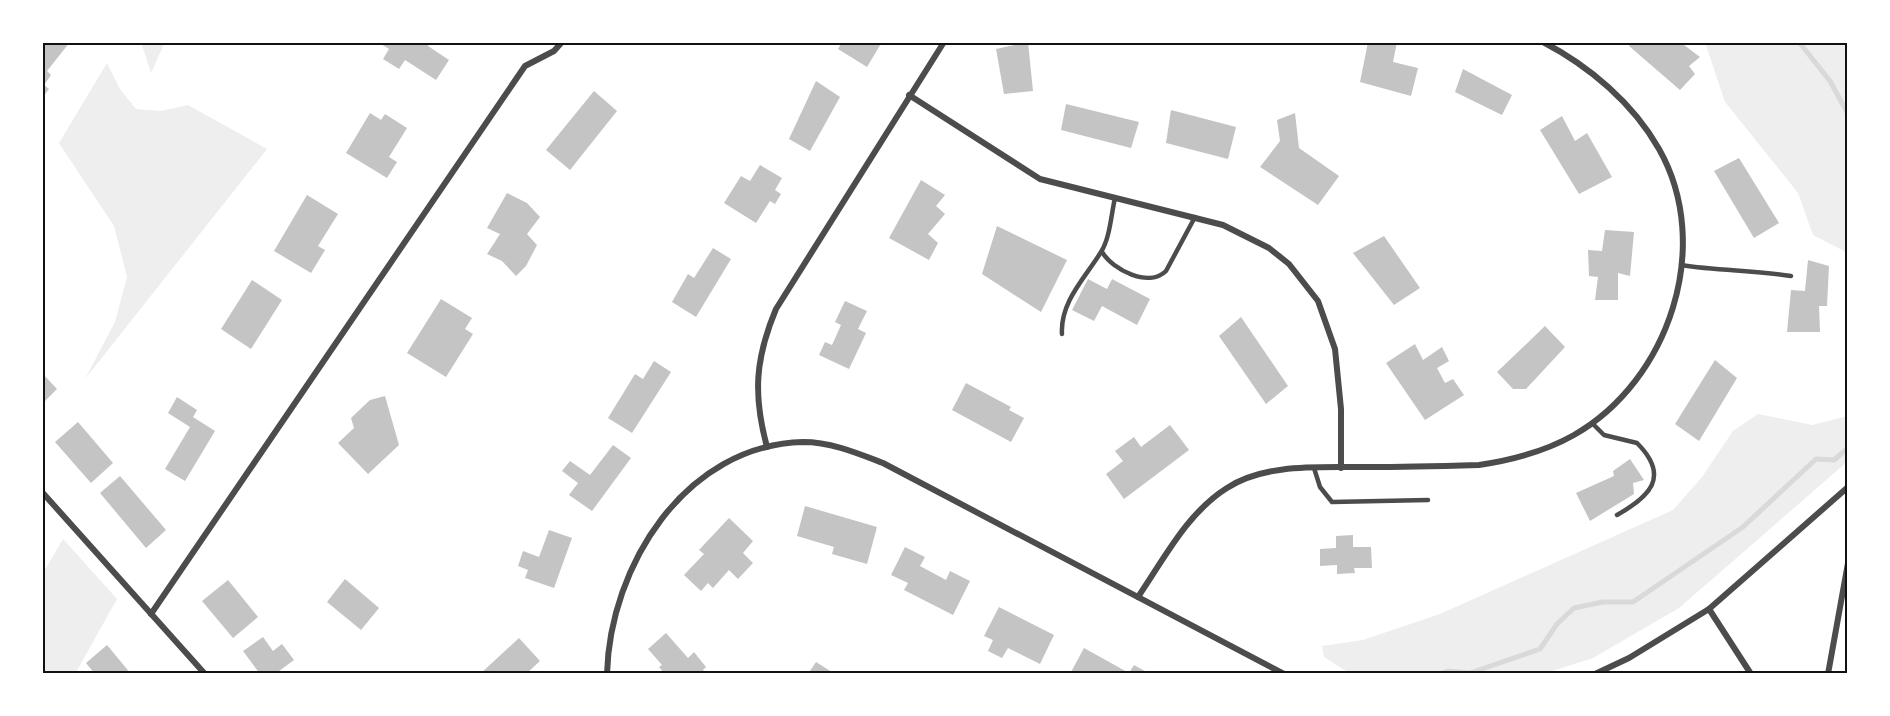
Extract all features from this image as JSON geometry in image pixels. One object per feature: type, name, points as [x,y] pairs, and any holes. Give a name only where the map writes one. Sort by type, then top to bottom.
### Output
[{"type":"street","points":[[151,614],[525,66],[554,51],[562,42]]},
{"type":"street","points":[[767,447],[757,400],[764,340],[776,309],[944,42]]},
{"type":"street","points":[[1138,597],[1187,525],[1204,506],[1226,488],[1269,472],[1314,468],[1479,465],[1501,462],[1545,450],[1592,423],[1618,401],[1651,358],[1667,324],[1677,295],[1681,266],[1682,224],[1677,196],[1660,151],[1647,129],[1616,94],[1570,58],[1543,42]]},
{"type":"street","points":[[909,95],[1028,173],[1081,191],[1224,225],[1269,248],[1289,264],[1318,301],[1335,349],[1341,409],[1341,468]]},
{"type":"street","points":[[607,674],[608,641],[621,590],[632,566],[659,524],[680,497],[717,466],[740,455],[767,447],[804,442],[846,448],[883,463],[1284,674]]},
{"type":"street","points":[[1595,674],[1629,658],[1709,609],[1848,487]]},
{"type":"street","points":[[42,492],[205,674]]},
{"type":"street","points":[[1828,674],[1848,563]]},
{"type":"street","points":[[1709,609],[1751,674]]},
{"type":"lane","points":[[1062,334],[1061,319],[1076,288],[1102,252],[1115,198]]},
{"type":"lane","points":[[1102,252],[1115,267],[1152,280],[1159,278],[1166,271],[1195,217]]},
{"type":"lane","points":[[1681,266],[1711,270],[1764,271],[1791,276]]},
{"type":"lane","points":[[1592,423],[1604,435],[1636,443],[1652,467],[1654,481],[1652,489],[1641,502],[1617,516]]},
{"type":"lane","points":[[1314,468],[1320,487],[1332,502],[1428,500]]},
{"type":"shaded area","points":[[141,42],[165,42],[151,73]]},
{"type":"shaded area","points":[[1705,42],[1848,42],[1848,253],[1813,235],[1798,193],[1725,102]]},
{"type":"shaded area","points":[[107,63],[120,89],[136,109],[161,111],[188,105],[267,149],[85,379],[115,322],[127,277],[114,226],[59,143]]},
{"type":"shaded area","points":[[1758,414],[1812,425],[1848,416],[1848,461],[1679,608],[1593,658],[1543,674],[1358,674],[1346,671],[1324,657],[1322,646],[1363,640],[1440,614],[1673,510],[1702,477],[1733,431]]},
{"type":"shaded area","points":[[63,539],[117,599],[75,674],[42,674],[42,575]]},
{"type":"building","points":[[42,42],[70,42],[47,71],[51,75],[44,85],[49,89],[42,98]]},
{"type":"building","points":[[378,42],[430,42],[428,46],[449,60],[436,80],[405,60],[399,69],[383,59],[389,49]]},
{"type":"building","points":[[842,42],[882,42],[867,67],[838,49]]},
{"type":"building","points":[[1028,42],[1033,91],[1004,94],[996,49]]},
{"type":"building","points":[[1368,42],[1397,42],[1393,62],[1418,68],[1411,96],[1360,82]]},
{"type":"building","points":[[1632,42],[1680,42],[1700,57],[1689,66],[1695,74],[1680,90],[1629,46]]},
{"type":"building","points":[[1463,69],[1512,95],[1502,115],[1455,92]]},
{"type":"building","points":[[816,81],[840,97],[810,151],[789,139]]},
{"type":"building","points":[[594,91],[617,111],[570,170],[546,150]]},
{"type":"building","points":[[1066,104],[1139,122],[1131,148],[1061,130]]},
{"type":"building","points":[[1171,110],[1236,127],[1228,159],[1166,143]]},
{"type":"building","points":[[370,113],[381,120],[385,114],[407,128],[389,157],[397,162],[387,178],[346,153]]},
{"type":"building","points":[[1295,113],[1299,148],[1339,176],[1318,205],[1260,167],[1280,141],[1277,120]]},
{"type":"building","points":[[1562,116],[1575,141],[1587,133],[1612,177],[1579,194],[1540,130]]},
{"type":"building","points":[[1739,158],[1779,223],[1754,238],[1714,171]]},
{"type":"building","points":[[760,165],[782,178],[775,190],[781,194],[775,204],[770,201],[756,223],[724,203],[741,176],[750,181]]},
{"type":"building","points":[[921,180],[945,195],[936,206],[945,214],[928,234],[938,243],[929,260],[889,238]]},
{"type":"building","points":[[507,193],[527,203],[540,217],[527,234],[537,245],[526,266],[516,276],[502,261],[487,254],[500,234],[487,228]]},
{"type":"building","points":[[307,195],[338,214],[318,246],[325,250],[311,273],[274,251]]},
{"type":"building","points":[[997,226],[1067,260],[1041,312],[982,274]]},
{"type":"building","points":[[1605,230],[1634,232],[1630,276],[1618,273],[1618,300],[1595,300],[1598,277],[1589,276],[1588,250],[1602,251]]},
{"type":"building","points":[[1384,236],[1420,288],[1394,305],[1353,253]]},
{"type":"building","points":[[713,248],[731,259],[696,317],[672,302],[688,274],[694,278]]},
{"type":"building","points":[[1808,260],[1829,266],[1827,306],[1819,306],[1820,332],[1787,332],[1791,290],[1805,291]]},
{"type":"building","points":[[1088,279],[1107,289],[1112,279],[1150,299],[1137,325],[1102,306],[1094,321],[1072,310]]},
{"type":"building","points":[[252,280],[282,300],[251,349],[221,329]]},
{"type":"building","points":[[441,299],[472,318],[465,329],[473,334],[446,377],[407,353]]},
{"type":"building","points":[[845,301],[867,311],[858,329],[866,333],[849,369],[819,355],[825,342],[832,345],[841,325],[835,322]]},
{"type":"building","points":[[1241,317],[1288,386],[1266,404],[1219,336]]},
{"type":"building","points":[[1545,326],[1565,347],[1526,389],[1513,389],[1497,372]]},
{"type":"building","points":[[1415,344],[1423,360],[1442,347],[1449,361],[1437,368],[1445,383],[1453,379],[1464,395],[1425,420],[1386,363]]},
{"type":"building","points":[[1715,360],[1737,378],[1699,441],[1675,424]]},
{"type":"building","points":[[654,361],[671,372],[632,433],[608,418],[635,374],[643,379]]},
{"type":"building","points":[[42,373],[57,389],[42,404]]},
{"type":"building","points":[[966,383],[1011,407],[1009,410],[1024,418],[1011,442],[952,410]]},
{"type":"building","points":[[385,396],[399,445],[368,474],[338,443],[354,428],[351,418],[370,400]]},
{"type":"building","points":[[177,397],[197,410],[193,417],[215,431],[185,481],[165,469],[190,427],[168,413]]},
{"type":"building","points":[[78,422],[113,463],[91,483],[55,442]]},
{"type":"building","points":[[1170,425],[1189,450],[1124,499],[1106,474],[1123,461],[1115,451],[1134,437],[1141,447]]},
{"type":"building","points":[[613,445],[631,458],[592,511],[569,495],[578,483],[562,471],[570,461],[590,475]]},
{"type":"building","points":[[1630,459],[1644,480],[1633,483],[1634,494],[1590,521],[1576,493],[1614,476],[1613,471]]},
{"type":"building","points":[[120,476],[166,530],[146,548],[100,493]]},
{"type":"building","points":[[805,506],[877,527],[867,564],[832,554],[834,547],[797,536]]},
{"type":"building","points":[[729,518],[753,541],[743,553],[753,563],[738,579],[729,570],[713,588],[708,583],[701,591],[684,575],[704,554],[699,550]]},
{"type":"building","points":[[549,530],[572,538],[554,588],[525,578],[528,570],[518,566],[523,551],[539,557]]},
{"type":"building","points":[[1353,535],[1353,547],[1371,547],[1372,568],[1354,568],[1355,573],[1337,574],[1337,565],[1320,566],[1320,549],[1336,548],[1336,536]]},
{"type":"building","points":[[905,547],[925,557],[920,566],[946,580],[950,571],[970,581],[953,615],[904,590],[908,583],[891,575]]},
{"type":"building","points":[[345,579],[379,608],[361,630],[327,602]]},
{"type":"building","points":[[228,580],[258,617],[233,638],[202,601]]},
{"type":"building","points":[[999,607],[1054,635],[1040,664],[1008,648],[1002,658],[988,651],[993,640],[984,636]]},
{"type":"building","points":[[666,633],[688,658],[694,652],[706,667],[703,670],[706,674],[665,674],[659,667],[662,665],[648,649]]},
{"type":"building","points":[[263,637],[273,651],[282,644],[294,660],[275,674],[260,674],[243,651]]},
{"type":"building","points":[[519,638],[540,661],[526,674],[480,674]]},
{"type":"building","points":[[107,645],[131,674],[95,674],[86,663]]},
{"type":"building","points":[[1084,648],[1129,673],[1134,665],[1150,674],[1070,674]]},
{"type":"building","points":[[816,662],[835,674],[808,674]]},
{"type":"waterway","points":[[1799,42],[1830,81],[1848,114]]},
{"type":"waterway","points":[[1439,674],[1448,671],[1470,673],[1540,649],[1557,624],[1574,608],[1603,602],[1633,602],[1743,527],[1816,459],[1834,460],[1848,448]]}]
